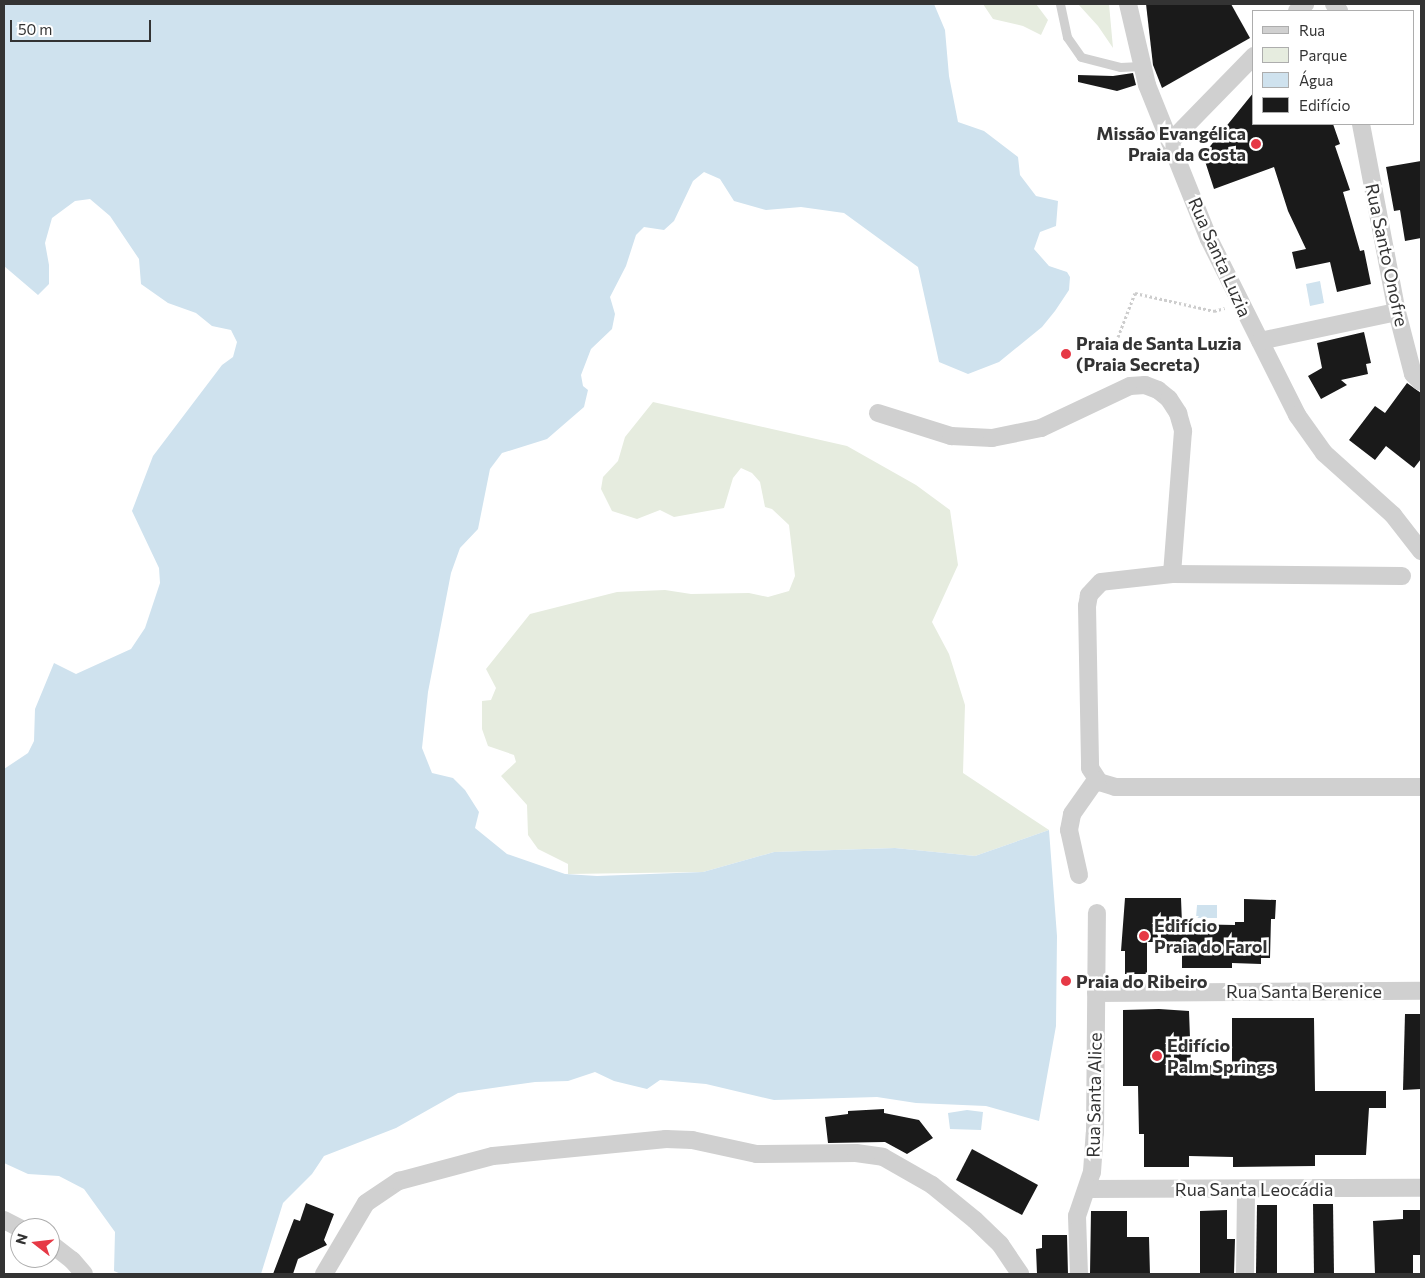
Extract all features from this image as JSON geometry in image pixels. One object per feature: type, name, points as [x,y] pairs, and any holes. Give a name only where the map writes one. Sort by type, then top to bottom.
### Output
[{"type":"street","name":"Rua Santa Luzia","points":[[1128,4],[1141,66],[1209,239],[1238,303],[1313,439],[1394,515],[1421,551]]},
{"type":"street","points":[[1171,141],[1252,58]]},
{"type":"street","name":"Rua Santo Onofre","points":[[1361,125],[1398,312],[1413,374],[1421,382]]},
{"type":"street","points":[[1260,341],[1398,312]]},
{"type":"street","points":[[878,413],[951,436],[992,438],[1041,428],[1130,386],[1145,385],[1158,390],[1169,399],[1183,431],[1172,574]]},
{"type":"street","points":[[1402,576],[1172,574],[1101,582],[1089,595],[1090,768],[1096,780],[1115,787],[1421,787]]},
{"type":"street","points":[[1079,875],[1069,830],[1072,814],[1096,780]]},
{"type":"street","name":"Rua Santa Alice","points":[[1078,1274],[1077,1216],[1092,1172],[1095,1133],[1098,913]]},
{"type":"street","name":"Rua Santa Berenice","points":[[1096,993],[1421,991]]},
{"type":"street","points":[[324,1274],[366,1203],[399,1181],[493,1156],[672,1139],[757,1154],[856,1153],[888,1159],[932,1186],[976,1220],[1007,1253],[1020,1274]]},
{"type":"street","name":"Rua Santa Leocádia","points":[[1087,1189],[1421,1188]]},
{"type":"street","points":[[1245,1274],[1246,1189]]},
{"type":"street","points":[[60,1251],[72,1260],[84,1274]]},
{"type":"lane","points":[[1060,4],[1067,37],[1081,57],[1120,67],[1141,66]]},
{"type":"path","points":[[1118,337],[1135,293],[1214,311],[1238,303]]},
{"type":"green space","points":[[983,4],[1036,4],[1048,20],[1041,35],[1023,26],[993,19]]},
{"type":"green space","points":[[1078,4],[1109,4],[1113,48],[1098,26]]},
{"type":"green space","points":[[653,402],[847,446],[916,485],[950,510],[958,565],[932,622],[949,654],[965,705],[963,773],[1049,830],[975,856],[895,848],[774,852],[703,872],[568,874],[568,864],[538,849],[528,835],[527,805],[501,776],[516,762],[514,755],[488,746],[482,729],[482,701],[491,700],[496,688],[486,669],[530,614],[617,592],[665,590],[691,594],[749,593],[768,597],[789,591],[795,576],[789,525],[772,509],[765,507],[760,482],[752,473],[741,468],[733,478],[724,508],[674,517],[660,510],[637,519],[612,511],[601,489],[603,477],[618,461],[625,437]]},
{"type":"water","points":[[4,4],[934,4],[945,30],[949,76],[958,122],[984,131],[1018,157],[1020,175],[1036,196],[1058,201],[1056,226],[1040,232],[1034,249],[1049,266],[1067,272],[1070,277],[1069,290],[1055,311],[1042,327],[999,362],[968,374],[939,362],[918,267],[844,213],[801,207],[766,210],[734,201],[720,179],[704,172],[693,181],[674,221],[664,230],[644,227],[636,235],[626,266],[610,297],[615,314],[612,329],[591,349],[581,375],[583,386],[588,390],[584,407],[547,439],[502,453],[490,469],[478,529],[460,548],[451,573],[428,692],[422,748],[432,773],[453,778],[465,790],[479,812],[475,828],[507,854],[565,874],[597,876],[703,872],[774,852],[895,848],[975,856],[1049,830],[1057,936],[1056,1026],[1039,1121],[986,1106],[916,1103],[877,1097],[774,1100],[706,1084],[660,1080],[647,1089],[614,1081],[595,1072],[568,1081],[535,1082],[458,1093],[396,1128],[324,1156],[312,1174],[283,1203],[261,1274],[121,1274],[114,1271],[115,1232],[84,1189],[59,1176],[28,1174],[4,1163],[4,769],[28,753],[34,741],[35,709],[54,663],[76,674],[131,649],[145,628],[160,583],[159,568],[132,511],[153,456],[222,365],[233,357],[237,342],[231,330],[212,326],[196,313],[168,303],[141,284],[139,259],[110,216],[90,199],[75,201],[52,218],[45,243],[49,265],[49,284],[38,295],[4,266]]},
{"type":"water","points":[[1320,281],[1324,303],[1310,306],[1306,284]]},
{"type":"water","points":[[1197,905],[1217,905],[1217,918],[1196,918]]},
{"type":"water","points":[[967,1110],[983,1112],[981,1130],[950,1129],[948,1113]]},
{"type":"building","points":[[1146,4],[1231,4],[1250,38],[1162,88],[1153,65]]},
{"type":"building","points":[[1133,73],[1136,85],[1117,91],[1078,82],[1078,75],[1113,76]]},
{"type":"building","points":[[1252,94],[1252,125],[1333,125],[1340,144],[1335,146],[1350,190],[1343,192],[1360,251],[1364,250],[1371,284],[1337,292],[1330,262],[1296,269],[1292,252],[1306,249],[1288,211],[1274,167],[1214,189],[1203,155]]},
{"type":"building","points":[[1421,161],[1421,238],[1405,241],[1400,210],[1394,211],[1386,167]]},
{"type":"building","points":[[1364,332],[1371,363],[1366,364],[1368,374],[1341,380],[1347,385],[1321,399],[1308,376],[1322,368],[1317,343]]},
{"type":"building","points":[[1407,383],[1421,393],[1421,459],[1414,468],[1386,446],[1375,460],[1349,440],[1375,406],[1385,413]]},
{"type":"building","points":[[1125,898],[1181,898],[1182,924],[1235,925],[1235,922],[1244,922],[1244,899],[1276,900],[1275,919],[1271,919],[1270,958],[1261,958],[1261,964],[1232,963],[1232,968],[1182,968],[1182,942],[1147,942],[1147,974],[1125,974],[1125,951],[1121,951]]},
{"type":"building","points":[[1159,1009],[1189,1011],[1191,1065],[1232,1065],[1232,1018],[1314,1018],[1315,1091],[1386,1091],[1386,1108],[1369,1108],[1366,1155],[1315,1155],[1315,1166],[1233,1167],[1233,1157],[1189,1156],[1189,1167],[1144,1167],[1144,1134],[1139,1134],[1138,1086],[1123,1086],[1123,1010]]},
{"type":"building","points":[[1405,1014],[1421,1014],[1421,1089],[1403,1090]]},
{"type":"building","points":[[884,1109],[884,1113],[919,1120],[933,1138],[907,1154],[885,1142],[828,1143],[825,1117],[848,1114],[848,1111]]},
{"type":"building","points":[[972,1149],[1038,1185],[1022,1215],[956,1180]]},
{"type":"building","points":[[306,1203],[334,1214],[324,1240],[327,1245],[298,1259],[293,1274],[273,1274],[294,1219],[300,1221]]},
{"type":"building","points":[[1313,1204],[1333,1204],[1334,1274],[1314,1274]]},
{"type":"building","points":[[1257,1205],[1277,1205],[1277,1274],[1256,1274]]},
{"type":"building","points":[[1227,1210],[1227,1239],[1235,1239],[1234,1274],[1200,1274],[1200,1211]]},
{"type":"building","points":[[1403,1210],[1421,1210],[1421,1255],[1413,1255],[1413,1274],[1375,1274],[1373,1221],[1403,1219]]},
{"type":"building","points":[[1091,1211],[1127,1211],[1127,1237],[1149,1237],[1150,1274],[1090,1274]]},
{"type":"building","points":[[1042,1235],[1067,1235],[1068,1274],[1037,1274],[1036,1249],[1042,1248]]},
{"type":"place","name":"Missão Evangélica Praia da Costa","points":[[1256,144]]},
{"type":"place","name":"Praia de Santa Luzia (Praia Secreta)","points":[[1066,354]]},
{"type":"place","name":"Edifício Praia do Farol","points":[[1144,936]]},
{"type":"place","name":"Praia do Ribeiro","points":[[1066,981]]},
{"type":"place","name":"Edifício Palm Springs","points":[[1157,1056]]}]
